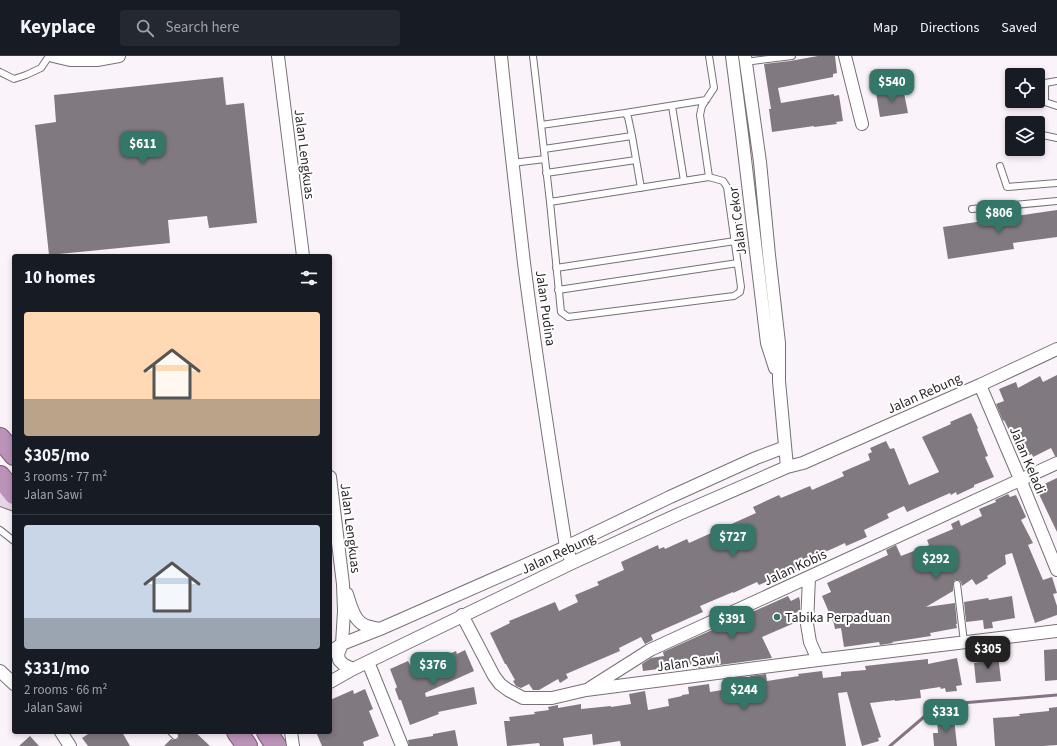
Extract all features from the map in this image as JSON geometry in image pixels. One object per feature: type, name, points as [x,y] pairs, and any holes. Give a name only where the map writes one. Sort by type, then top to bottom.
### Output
[{"type":"highway","points":[[0,438],[12,453]]},
{"type":"highway","points":[[0,476],[12,491]]},
{"type":"highway","points":[[268,734],[276,746]]},
{"type":"main road","points":[[0,497],[12,501]]},
{"type":"street","points":[[53,56],[70,60],[97,60],[119,56]]},
{"type":"street","name":"Jalan Lengkuas","points":[[278,56],[303,254]]},
{"type":"street","name":"Jalan Pudina","points":[[501,56],[524,264],[566,547],[572,563]]},
{"type":"street","name":"Jalan Cekor","points":[[732,56],[767,343],[779,381]]},
{"type":"street","points":[[846,56],[862,124]]},
{"type":"street","name":"Jalan Cekor","points":[[745,59],[760,162],[768,255],[779,343],[779,381],[787,467]]},
{"type":"street","name":"Jalan Rebung","points":[[332,681],[462,615],[679,514],[787,467],[803,463],[980,385],[1057,349]]},
{"type":"street","name":"Jalan Keladi","points":[[980,385],[1057,570]]},
{"type":"street","points":[[785,447],[803,463]]},
{"type":"street","name":"Jalan Rebung","points":[[332,651],[342,644],[380,629],[566,547],[677,494],[756,458],[785,447]]},
{"type":"street","name":"Jalan Kobis","points":[[586,690],[650,650],[1057,462]]},
{"type":"street","name":"Jalan Lengkuas","points":[[332,493],[343,584],[344,611],[342,644],[338,654],[338,660],[344,665],[353,669]]},
{"type":"street","points":[[809,577],[807,624],[810,642],[818,660]]},
{"type":"street","name":"Jalan Lengkuas","points":[[343,584],[354,614],[362,624],[380,629]]},
{"type":"street","name":"Jalan Sawi","points":[[462,615],[494,676],[500,684],[515,695],[523,698],[552,698],[586,690],[1057,631]]},
{"type":"street","points":[[368,662],[402,746]]},
{"type":"street","points":[[0,671],[12,682]]},
{"type":"street","points":[[291,734],[293,746]]},
{"type":"lane","points":[[0,72],[14,79],[26,76],[41,68],[49,56]]},
{"type":"lane","points":[[533,56],[561,312],[568,317],[734,296],[740,292],[741,287],[727,187],[723,181],[709,177],[550,202]]},
{"type":"lane","points":[[709,56],[714,88],[702,106],[700,115],[709,177]]},
{"type":"lane","points":[[745,59],[792,56]]},
{"type":"lane","points":[[1057,81],[1045,83],[1044,102],[1057,106]]},
{"type":"lane","points":[[541,126],[706,100]]},
{"type":"lane","points":[[672,106],[684,181]]},
{"type":"lane","points":[[625,113],[628,117],[641,188]]},
{"type":"lane","points":[[1045,135],[1057,138]]},
{"type":"lane","points":[[544,149],[632,136]]},
{"type":"lane","points":[[512,163],[545,159]]},
{"type":"lane","points":[[546,173],[636,160]]},
{"type":"lane","points":[[1000,166],[1006,187],[1057,183]]},
{"type":"lane","points":[[972,209],[1057,201]]},
{"type":"lane","points":[[556,268],[735,241]]},
{"type":"lane","points":[[558,290],[738,263]]},
{"type":"lane","points":[[0,434],[12,443]]},
{"type":"lane","points":[[0,530],[12,539]]},
{"type":"lane","points":[[957,584],[964,642]]},
{"type":"building","points":[[818,56],[835,56],[837,73],[833,74],[833,77],[778,88],[781,103],[834,94],[834,96],[839,95],[843,121],[836,122],[837,124],[772,132],[769,109],[771,109],[764,64]]},
{"type":"building","points":[[223,77],[226,105],[244,103],[257,223],[209,228],[207,216],[168,220],[170,243],[49,254],[35,125],[56,122],[54,95]]},
{"type":"building","points":[[903,88],[908,113],[880,117],[876,93]]},
{"type":"building","points":[[1057,210],[1057,237],[1013,243],[1014,249],[948,259],[943,227]]},
{"type":"building","points":[[1057,375],[1057,456],[1055,456],[1051,448],[1033,457],[1032,454],[1024,457],[1004,420],[1003,421],[996,404],[1004,401],[999,389],[1016,382],[1018,388],[1040,376],[1043,382]]},
{"type":"building","points":[[971,413],[988,456],[985,457],[994,477],[974,485],[974,487],[957,495],[956,492],[951,495],[950,493],[907,512],[904,506],[887,514],[889,518],[864,530],[867,537],[846,546],[845,543],[825,552],[828,558],[813,565],[812,563],[792,572],[791,571],[759,585],[757,582],[700,606],[703,612],[651,635],[653,640],[645,644],[641,637],[619,648],[620,651],[566,674],[568,678],[560,683],[558,679],[539,690],[533,690],[529,684],[521,688],[516,686],[513,681],[515,680],[505,664],[490,633],[510,623],[509,621],[555,602],[559,611],[578,602],[575,595],[599,585],[597,582],[624,570],[621,562],[658,545],[659,549],[664,547],[665,549],[687,539],[689,543],[756,513],[753,507],[779,495],[781,498],[810,486],[812,490],[844,476],[842,472],[870,460],[868,454],[872,452],[870,448],[886,441],[890,449],[894,448],[909,485],[939,472],[922,437]]},
{"type":"building","points":[[1057,478],[1057,532],[1036,488]]},
{"type":"building","points":[[1008,494],[1010,497],[1016,495],[1026,517],[1021,520],[1033,543],[1028,545],[1043,580],[1052,577],[1057,593],[1053,594],[1057,606],[1057,615],[1035,623],[1012,553],[1005,555],[1006,564],[987,576],[988,578],[976,585],[972,579],[962,586],[959,580],[955,580],[953,584],[953,591],[926,607],[955,603],[957,628],[930,633],[931,636],[892,642],[893,643],[880,645],[879,642],[844,647],[841,628],[835,629],[822,596],[831,592],[827,583],[888,555],[886,550],[896,545],[901,556],[929,545],[927,540],[953,529],[951,524],[959,520],[961,526],[982,516],[979,509],[996,502],[995,500]]},
{"type":"building","points":[[788,596],[791,601],[799,597],[800,611],[795,613],[799,621],[762,637],[772,658],[698,668],[697,664],[643,671],[642,664],[651,658],[664,656],[663,652]]},
{"type":"building","points":[[1012,596],[1015,618],[992,622],[993,628],[984,629],[983,620],[966,622],[964,602]]},
{"type":"building","points":[[1057,649],[1057,680],[1045,681],[1044,650]]},
{"type":"building","points":[[465,650],[474,671],[425,693],[426,697],[474,687],[477,704],[438,712],[439,714],[410,725],[401,700],[399,700],[395,689],[397,687],[390,669],[408,661],[411,667],[431,658],[433,661],[456,651],[457,654]]},
{"type":"building","points":[[998,655],[1001,681],[976,683],[974,663],[980,662],[979,657]]},
{"type":"building","points":[[957,658],[962,685],[956,686],[957,691],[946,692],[945,688],[941,689],[940,687],[920,690],[921,698],[870,703],[881,737],[878,738],[879,741],[862,746],[847,692],[838,693],[846,746],[621,746],[620,741],[593,745],[592,734],[563,738],[564,746],[540,746],[539,743],[507,746],[504,721],[510,721],[509,717],[535,714],[534,712],[549,710],[548,707],[558,705],[558,708],[581,704],[581,709],[631,704],[629,694],[645,691],[648,710],[669,706],[668,699],[689,694],[688,687],[709,684],[710,692],[728,689],[727,683],[751,679],[750,676],[766,674],[767,681],[799,676],[798,674],[822,671],[823,678],[841,676],[841,672],[866,670],[865,666],[928,659],[928,664]]},
{"type":"building","points":[[365,689],[373,709],[369,711],[379,736],[363,742],[364,746],[322,746],[317,734],[332,734],[332,699],[353,690],[354,694]]},
{"type":"building","points":[[1057,707],[1057,745],[995,746],[993,718],[1020,716],[1019,714],[1049,711],[1049,708]]},
{"type":"building","points":[[954,718],[957,746],[934,746],[933,733],[938,733],[937,720]]},
{"type":"building","points":[[455,730],[458,746],[409,746],[408,740],[433,736],[433,734]]},
{"type":"building","points":[[88,734],[123,734],[130,746],[88,746],[82,738]]},
{"type":"building","points":[[179,734],[197,734],[210,746],[164,746],[171,739],[178,739]]},
{"type":"building","points":[[30,736],[39,746],[19,746]]},
{"type":"waterway","points":[[890,746],[938,705],[1057,695]]},
{"type":"place","name":"Tabika Perpaduan","points":[[777,617]]}]
